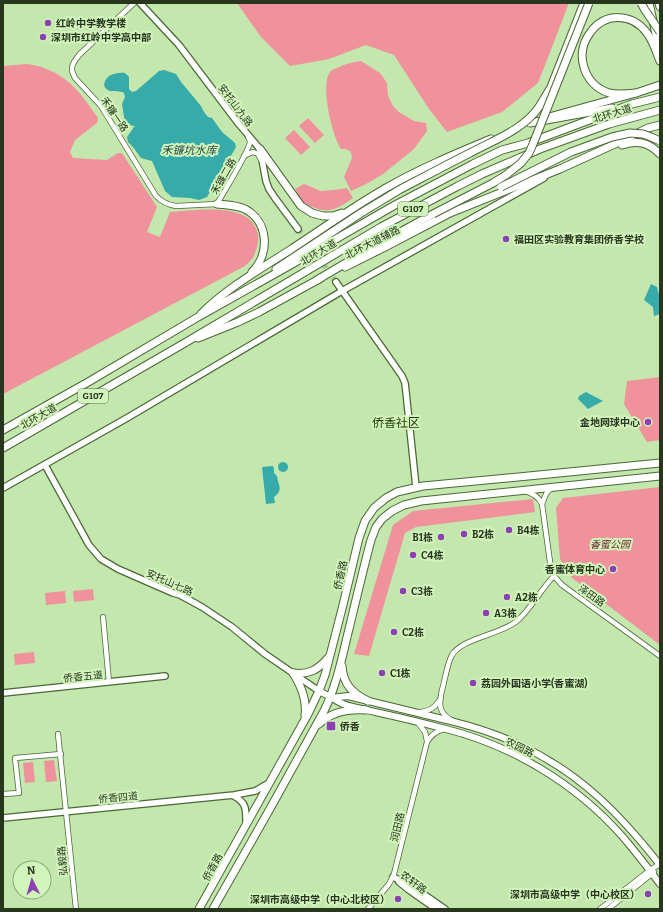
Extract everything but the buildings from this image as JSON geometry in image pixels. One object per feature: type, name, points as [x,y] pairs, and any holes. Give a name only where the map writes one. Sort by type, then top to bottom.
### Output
[{"type":"main road","points":[[248,288],[297,254],[379,201],[518,127],[534,115],[551,87],[584,3]]},
{"type":"main road","points":[[578,18],[590,3]]},
{"type":"main road","points":[[317,280],[373,247],[493,183],[514,170],[525,158],[533,144],[590,3]]},
{"type":"main road","points":[[641,3],[660,32]]},
{"type":"main road","points":[[649,3],[660,52]]},
{"type":"main road","points":[[659,3],[660,7]]},
{"type":"main road","points":[[636,93],[610,93],[600,89],[588,78],[585,72],[582,53],[583,46],[589,33],[604,21],[617,17],[626,18],[633,21],[646,32],[660,60]]},
{"type":"main road","points":[[198,317],[209,306],[245,279],[350,210],[387,187],[416,172],[530,123],[660,85]]},
{"type":"main road","name":"北环大道","points":[[3,430],[90,381],[248,288],[395,205],[473,164],[502,150],[534,140],[632,104],[660,97]]},
{"type":"main road","points":[[530,123],[632,104]]},
{"type":"main road","name":"北环大道","points":[[3,448],[381,227],[464,183],[540,149],[609,124],[660,110]]},
{"type":"main road","name":"北环大道辅路","points":[[182,344],[259,312],[317,280],[450,213],[560,169],[648,128],[660,124]]},
{"type":"main road","points":[[450,213],[566,154],[612,137],[630,133],[643,134],[660,141]]},
{"type":"main road","points":[[598,151],[631,142],[637,142],[649,145],[660,154]]},
{"type":"main road","points":[[260,149],[295,199],[305,209],[318,215],[329,216],[350,210]]},
{"type":"main road","points":[[217,204],[230,205],[244,209],[255,217],[261,227],[264,239],[264,252],[257,266],[245,279]]},
{"type":"main road","name":"侨香路","points":[[200,909],[305,720],[319,691],[325,675],[359,538],[365,521],[374,508],[386,498],[397,492],[416,487],[660,463]]},
{"type":"main road","points":[[549,474],[553,487]]},
{"type":"main road","points":[[533,476],[534,489]]},
{"type":"main road","points":[[213,909],[331,698],[342,661],[371,540],[376,527],[382,519],[392,511],[404,505],[421,501],[660,476]]},
{"type":"main road","points":[[293,673],[304,674],[315,669],[324,663],[330,654]]},
{"type":"main road","points":[[342,661],[342,670],[347,685],[358,696],[368,701]]},
{"type":"main road","points":[[293,673],[304,695],[306,708],[305,720]]},
{"type":"main road","name":"农园路","points":[[319,691],[344,704],[447,729],[477,738],[520,756],[545,770],[585,800],[603,816],[622,836],[660,884]]},
{"type":"main road","name":"农园路","points":[[331,698],[348,696],[452,721],[479,729],[520,745],[540,755],[560,767],[609,806],[660,864]]},
{"type":"main road","points":[[314,730],[321,722],[336,713],[366,710]]},
{"type":"street","name":"禾镰一路","points":[[134,3],[79,55],[72,67],[73,74],[80,84],[101,106],[156,196],[160,200],[169,205],[176,206],[217,204]]},
{"type":"street","name":"安托山九路","points":[[140,3],[178,45],[248,136],[260,149]]},
{"type":"street","name":"禾镰二路","points":[[217,204],[244,156],[250,141],[248,136]]},
{"type":"street","points":[[260,149],[269,189],[298,228]]},
{"type":"street","name":"禾镰二路","points":[[244,156],[250,152],[253,152],[258,154],[262,162]]},
{"type":"street","points":[[3,488],[45,465],[342,291],[560,169]]},
{"type":"street","points":[[336,282],[402,376],[405,383],[416,487]]},
{"type":"street","name":"安托山七路","points":[[45,465],[89,545],[101,559],[118,569],[180,594],[192,601],[319,691]]},
{"type":"street","points":[[542,504],[546,494],[553,487]]},
{"type":"street","points":[[452,721],[443,713],[440,699],[450,660],[457,648],[514,624],[554,576],[550,565],[542,504],[533,494],[519,490]]},
{"type":"street","name":"泽田路","points":[[554,576],[562,585],[660,656]]},
{"type":"street","points":[[102,617],[109,682]]},
{"type":"street","name":"侨香五道","points":[[3,693],[165,676]]},
{"type":"street","points":[[414,712],[429,710],[434,707],[440,699]]},
{"type":"street","points":[[418,722],[427,736],[427,742]]},
{"type":"street","points":[[427,742],[437,731],[447,729]]},
{"type":"street","name":"弘毅路","points":[[58,734],[76,909]]},
{"type":"street","name":"润田路","points":[[368,909],[389,884],[397,866],[427,742]]},
{"type":"street","points":[[3,794],[19,793],[15,758],[60,754]]},
{"type":"street","name":"侨香四道","points":[[3,818],[234,795],[255,791],[270,782]]},
{"type":"street","points":[[234,795],[244,804],[246,811],[246,825]]},
{"type":"street","points":[[608,909],[660,864]]},
{"type":"street","points":[[600,909],[651,872]]},
{"type":"street","name":"农轩路","points":[[393,877],[436,909]]},
{"type":"street","name":"农轩路","points":[[393,877],[412,886],[445,909]]},
{"type":"green space","points":[[237,3],[569,3],[538,83],[502,112],[447,132],[429,109],[394,55],[366,45],[329,59],[290,66],[261,37]]},
{"type":"green space","points":[[361,61],[380,73],[387,83],[388,96],[393,106],[399,112],[414,121],[426,123],[427,131],[414,149],[383,174],[351,191],[344,177],[352,158],[351,152],[346,149],[341,149],[337,142],[328,109],[326,86],[328,77],[332,70],[346,64]]},
{"type":"green space","points":[[27,64],[44,68],[62,77],[76,89],[93,110],[98,118],[97,123],[75,140],[70,152],[73,158],[107,160],[118,153],[122,153],[157,207],[147,232],[160,237],[170,212],[221,210],[234,212],[245,216],[254,224],[258,235],[258,241],[252,259],[245,266],[3,394],[3,66]]},
{"type":"green space","points":[[308,118],[324,135],[315,143],[299,126]]},
{"type":"green space","points":[[294,130],[310,147],[301,155],[285,138]]},
{"type":"green space","points":[[304,184],[321,191],[347,188],[353,198],[335,209],[321,210],[314,208],[303,202],[295,189]]},
{"type":"green space","name":"金地网球中心","points":[[660,377],[660,440],[647,442],[624,404],[627,381]]},
{"type":"green space","name":"香蜜公园","points":[[660,487],[660,645],[572,578],[560,559],[556,508],[563,498]]},
{"type":"green space","points":[[533,499],[535,512],[416,527],[405,533],[369,656],[354,654],[393,525],[413,511]]},
{"type":"green space","points":[[93,589],[94,600],[74,602],[73,591]]},
{"type":"green space","points":[[65,591],[66,603],[46,605],[45,593]]},
{"type":"green space","points":[[34,652],[35,663],[15,665],[14,654]]},
{"type":"green space","points":[[54,760],[57,781],[46,782],[44,761]]},
{"type":"green space","points":[[33,762],[35,782],[25,783],[23,763]]},
{"type":"water","name":"禾镰坑水库","points":[[164,70],[176,74],[208,117],[212,118],[222,132],[235,143],[236,147],[207,197],[199,200],[172,197],[165,191],[152,161],[141,158],[128,142],[127,137],[134,127],[136,127],[125,123],[122,104],[125,97],[124,93],[119,91],[109,91],[104,85],[106,79],[112,75],[125,73],[129,77],[129,89],[132,92],[136,91],[159,71]]},
{"type":"water","points":[[651,284],[657,287],[660,299],[660,314],[654,316],[653,307],[644,300]]},
{"type":"water","points":[[586,392],[603,401],[588,409],[578,399],[579,396]]},
{"type":"water","points":[[281,462],[285,462],[287,463],[287,471],[281,472],[278,469],[278,465]]},
{"type":"water","points":[[273,466],[280,490],[274,497],[275,503],[266,504],[262,467]]},
{"type":"tunnel","points":[[298,229],[336,282]]},
{"type":"place","name":"红岭中学教学楼","points":[[48,23]]},
{"type":"place","name":"深圳市红岭中学高中部","points":[[43,37]]},
{"type":"place","name":"福田区实验教育集团侨香学校","points":[[506,239]]},
{"type":"place","name":"金地网球中心","points":[[648,422]]},
{"type":"place","name":"B4栋","points":[[509,530]]},
{"type":"place","name":"B2栋","points":[[464,534]]},
{"type":"place","name":"B1栋","points":[[441,537]]},
{"type":"place","name":"C4栋","points":[[413,555]]},
{"type":"place","name":"香蜜体育中心","points":[[613,569]]},
{"type":"place","name":"C3栋","points":[[403,591]]},
{"type":"place","name":"A2栋","points":[[507,597]]},
{"type":"place","name":"A3栋","points":[[486,613]]},
{"type":"place","name":"C2栋","points":[[394,632]]},
{"type":"place","name":"C1栋","points":[[382,673]]},
{"type":"place","name":"荔园外国语小学(香蜜湖)","points":[[473,683]]},
{"type":"place","name":"侨香","points":[[331,726]]},
{"type":"place","name":"深圳市高级中学（中心校区）","points":[[648,894]]},
{"type":"place","name":"深圳市高级中学（中心北校区）","points":[[398,899]]},
{"type":"district","name":"侨香社区","points":[[396,423]]}]
